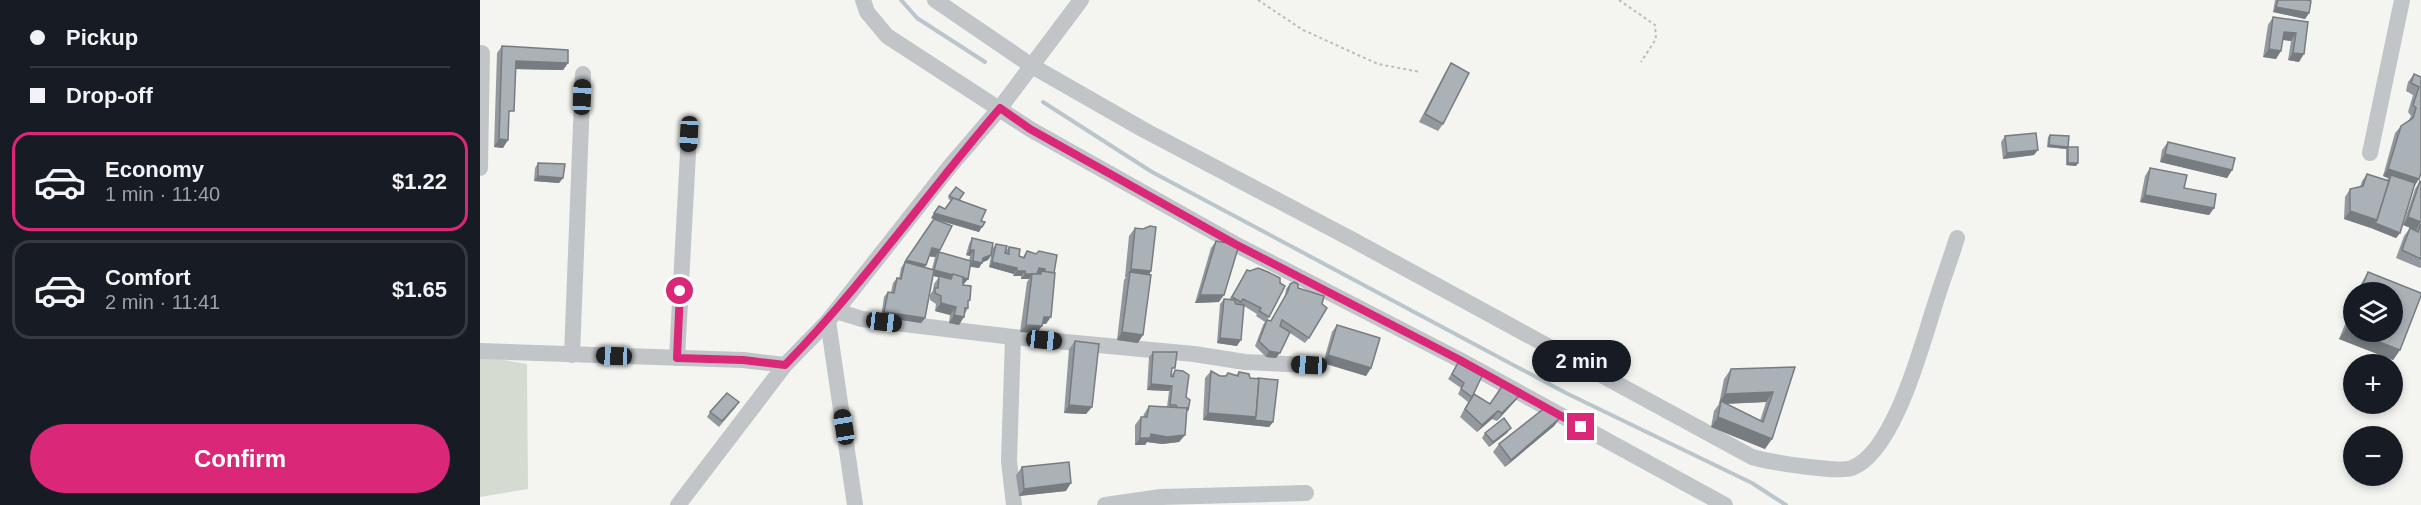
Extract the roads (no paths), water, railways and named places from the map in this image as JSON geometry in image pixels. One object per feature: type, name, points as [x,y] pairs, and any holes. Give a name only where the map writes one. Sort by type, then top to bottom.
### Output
[{"type":"street","points":[[863,0],[867,12],[887,36],[1030,129],[1235,244],[1458,359],[1725,505]]},
{"type":"street","points":[[935,0],[1032,66],[1144,130],[1353,240],[1742,452],[1774,464],[1851,469],[1882,440],[1910,385],[1957,238]]},
{"type":"street","points":[[678,505],[785,365],[832,316],[951,165],[1000,108],[1081,0]]},
{"type":"street","points":[[2370,153],[2402,0]]},
{"type":"street","points":[[480,168],[482,53]]},
{"type":"street","points":[[572,355],[583,74]]},
{"type":"street","points":[[677,358],[689,134]]},
{"type":"street","points":[[832,316],[1013,337],[1194,354],[1245,362],[1309,365]]},
{"type":"street","points":[[832,316],[855,505]]},
{"type":"street","points":[[1013,337],[1009,461],[1014,505]]},
{"type":"street","points":[[480,351],[743,360],[785,365]]},
{"type":"street","points":[[1105,505],[1161,497],[1306,493]]},
{"type":"waterway","points":[[901,0],[917,18],[985,62]]},
{"type":"waterway","points":[[1043,102],[1152,172],[1566,393],[1752,483],[1786,505]]}]
